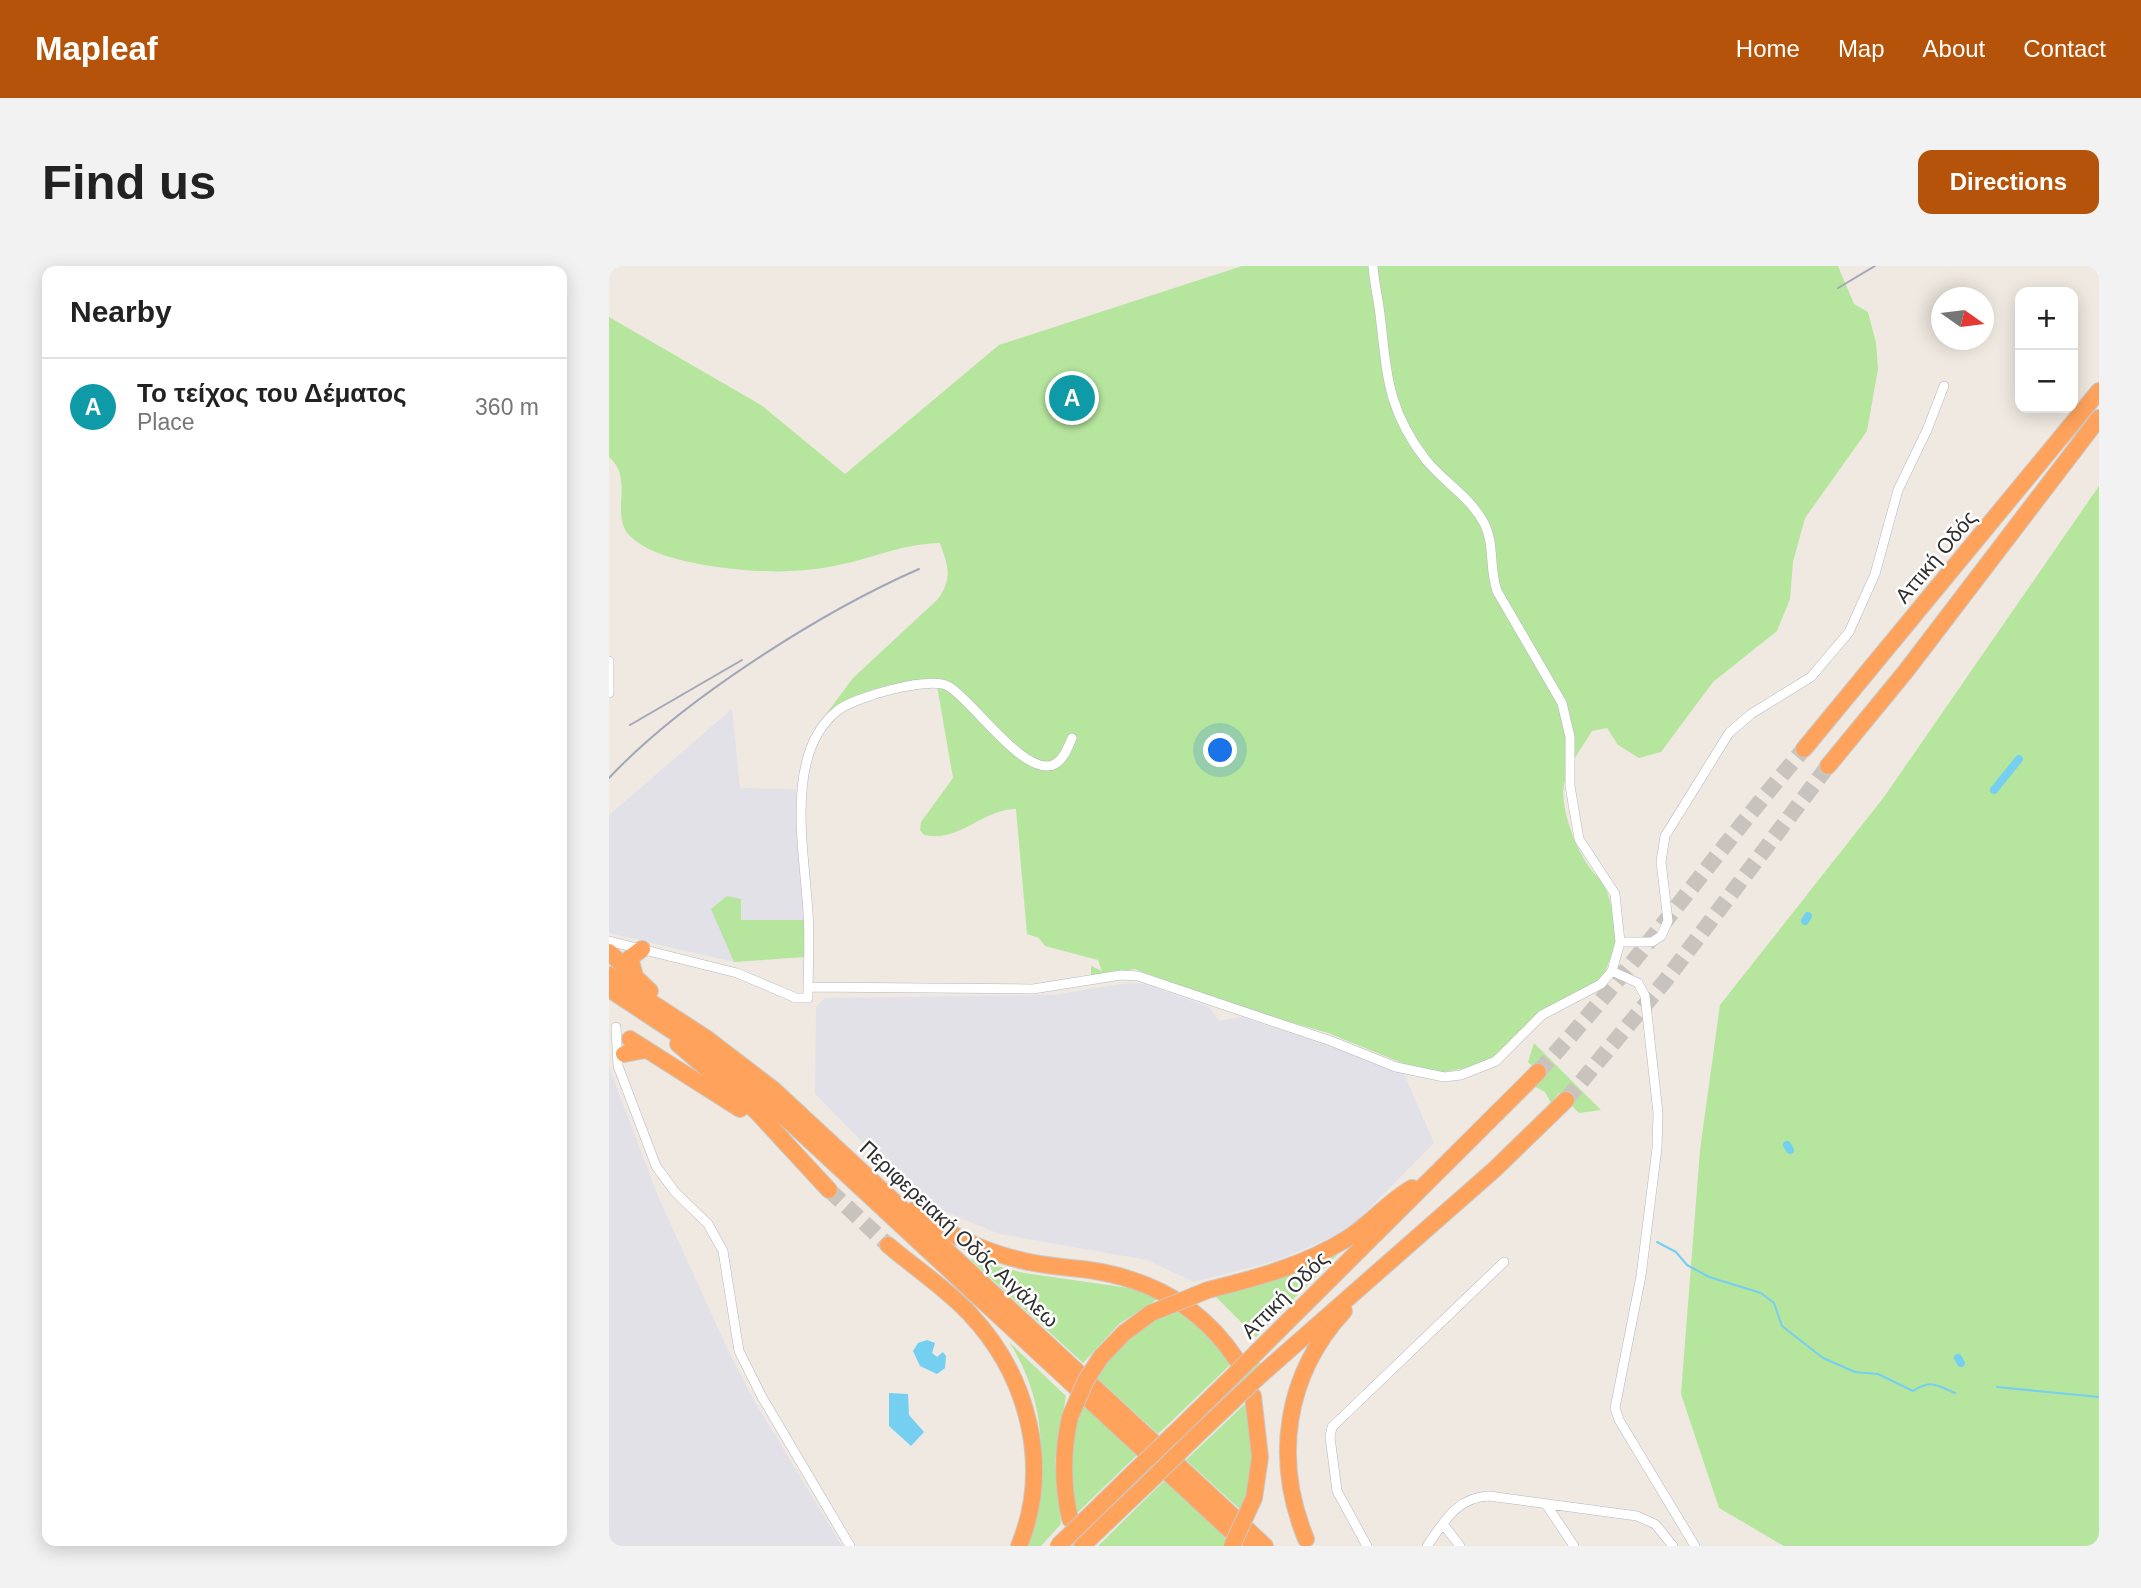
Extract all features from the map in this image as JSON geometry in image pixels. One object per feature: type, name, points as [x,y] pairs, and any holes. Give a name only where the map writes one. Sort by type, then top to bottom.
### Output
[{"type":"highway","name":"Αττική Οδός","points":[[1804,749],[2099,391]]},
{"type":"highway","name":"Αττική Οδός","points":[[1828,766],[1906,671],[2099,418]]},
{"type":"highway","points":[[638,980],[629,963],[632,953],[642,949]]},
{"type":"highway","points":[[609,953],[638,980],[723,1045],[739,1063]]},
{"type":"highway","name":"Περιφερειακή Οδός Αιγάλεω","points":[[609,975],[657,1004],[774,1090],[1265,1546]]},
{"type":"highway","name":"Περιφερειακή Οδός Αιγάλεω","points":[[609,989],[681,1035],[781,1115],[1247,1546]]},
{"type":"highway","points":[[609,995],[679,1045],[757,1112],[829,1190]]},
{"type":"highway","points":[[624,1053],[645,1050],[734,1104],[814,1175]]},
{"type":"highway","name":"Αττική Οδός","points":[[1058,1546],[1435,1177],[1538,1072]]},
{"type":"highway","name":"Αττική Οδός","points":[[1082,1546],[1264,1372],[1420,1235],[1566,1100]]},
{"type":"highway","points":[[832,1145],[918,1213],[977,1246],[1024,1261],[1118,1276],[1161,1290],[1201,1317],[1236,1359]]},
{"type":"highway","points":[[1070,1520],[1063,1468],[1070,1417],[1086,1380],[1101,1357],[1124,1333],[1151,1313],[1208,1290],[1277,1271],[1329,1249],[1366,1226],[1403,1194],[1435,1177]]},
{"type":"highway","points":[[1306,1539],[1291,1493],[1287,1448],[1291,1410],[1301,1375],[1336,1320],[1420,1235]]},
{"type":"highway","points":[[888,1245],[976,1321],[1002,1355],[1021,1394],[1032,1436],[1034,1471],[1030,1509],[1019,1546]]},
{"type":"highway","points":[[1232,1546],[1254,1498],[1260,1437],[1253,1396]]},
{"type":"street","points":[[808,987],[1033,989],[1121,975],[1138,976],[1396,1066],[1444,1077],[1461,1075],[1496,1061],[1542,1015],[1601,984],[1612,971],[1620,942],[1619,915],[1613,887],[1579,839],[1574,818],[1570,737],[1562,703],[1497,591],[1492,576],[1488,532],[1482,519],[1465,498],[1431,467],[1399,421],[1386,365],[1373,266]]},
{"type":"street","points":[[1620,942],[1652,942],[1665,929],[1668,921],[1661,862],[1665,836],[1729,733],[1751,714],[1811,677],[1837,647],[1859,614],[1882,555],[1898,490],[1927,430],[1944,386]]},
{"type":"street","points":[[609,661],[609,693]]},
{"type":"street","points":[[609,941],[737,973],[796,998],[808,998],[809,917],[801,791],[808,758],[821,728],[829,718],[862,698],[940,683],[955,691],[992,728],[1035,764],[1056,764],[1072,738]]},
{"type":"street","points":[[1612,971],[1638,983],[1645,996],[1658,1121],[1641,1276],[1615,1409],[1652,1479],[1695,1546]]},
{"type":"street","points":[[613,1024],[624,1053]]},
{"type":"street","points":[[613,1024],[661,1175],[708,1224],[723,1251],[739,1351],[762,1397],[850,1546]]},
{"type":"street","points":[[1367,1546],[1337,1490],[1330,1437],[1332,1427],[1504,1262]]},
{"type":"street","points":[[1427,1546],[1460,1504],[1481,1496],[1644,1518],[1662,1530],[1673,1546]]},
{"type":"street","points":[[1546,1504],[1574,1546]]},
{"type":"street","points":[[1443,1524],[1460,1546]]},
{"type":"shaded area","points":[[732,709],[740,788],[796,789],[805,920],[741,920],[739,910],[734,962],[609,933],[609,815]]},
{"type":"shaded area","points":[[1128,983],[1145,984],[1209,1007],[1219,1021],[1241,1017],[1323,1042],[1404,1074],[1434,1143],[1357,1221],[1335,1236],[1275,1261],[1194,1282],[1147,1260],[999,1234],[944,1211],[920,1196],[888,1168],[815,1094],[816,1007],[825,998],[1053,995]]},
{"type":"shaded area","points":[[609,1067],[657,1194],[727,1348],[753,1399],[842,1546],[609,1546]]},
{"type":"green space","points":[[1242,266],[1838,266],[1854,304],[1868,312],[1876,343],[1878,369],[1867,431],[1805,518],[1793,562],[1790,599],[1777,631],[1713,682],[1661,752],[1639,758],[1618,745],[1607,728],[1592,731],[1568,771],[1563,796],[1569,824],[1580,852],[1604,882],[1620,933],[1602,980],[1599,978],[1593,986],[1553,1005],[1494,1056],[1477,1066],[1444,1072],[1407,1065],[1328,1033],[1242,1008],[1134,969],[1091,977],[1091,966],[1102,971],[1098,960],[1045,946],[1039,938],[1027,934],[1016,809],[993,814],[949,834],[924,835],[920,830],[921,822],[953,778],[936,680],[874,689],[847,701],[821,721],[853,678],[943,592],[948,572],[940,543],[905,547],[852,562],[814,569],[759,571],[704,565],[665,555],[638,542],[624,527],[620,476],[617,466],[609,457],[609,317],[761,405],[845,474],[999,345]]},
{"type":"green space","points":[[2099,486],[2099,1546],[1784,1546],[1719,1508],[1681,1394],[1700,1150],[1720,1005],[1884,797]]},
{"type":"green space","points":[[727,896],[741,899],[741,920],[805,920],[805,957],[734,962],[711,909]]},
{"type":"green space","points":[[1534,1043],[1601,1110],[1579,1113],[1559,1093],[1551,1103],[1545,1092],[1534,1086],[1543,1077],[1528,1062]]},
{"type":"green space","points":[[1338,1254],[1256,1337],[1216,1297]]},
{"type":"green space","points":[[970,1259],[1024,1273],[1129,1288],[1159,1298],[1119,1324],[1083,1363]]},
{"type":"green space","points":[[1179,1306],[1195,1318],[1232,1363],[1158,1434],[1095,1376],[1133,1336],[1155,1319]]},
{"type":"green space","points":[[1009,1342],[1066,1396],[1055,1461],[1061,1524],[1041,1546],[1026,1546],[1041,1468],[1038,1416],[1032,1391]]},
{"type":"green space","points":[[1259,1360],[1261,1365],[1073,1546],[1067,1546]]},
{"type":"green space","points":[[1248,1401],[1254,1470],[1243,1512],[1186,1460]]},
{"type":"green space","points":[[1081,1403],[1137,1455],[1075,1515],[1069,1455]]},
{"type":"green space","points":[[1165,1480],[1229,1539],[1224,1546],[1098,1546]]},
{"type":"water","points":[[927,1340],[935,1343],[932,1353],[937,1357],[943,1352],[946,1356],[945,1368],[937,1374],[920,1366],[913,1351],[918,1343]]},
{"type":"water","points":[[889,1393],[908,1394],[909,1415],[924,1432],[911,1446],[889,1426]]},
{"type":"waterway","points":[[1994,790],[2019,759]]},
{"type":"waterway","points":[[1805,921],[1808,916]]},
{"type":"waterway","points":[[1787,1145],[1790,1150]]},
{"type":"waterway","points":[[1657,1242],[1676,1252],[1687,1265],[1709,1277],[1761,1293],[1774,1303],[1782,1326],[1823,1358],[1855,1372],[1878,1374],[1913,1391],[1929,1384],[1955,1393]]},
{"type":"waterway","points":[[1958,1358],[1961,1363]]},
{"type":"waterway","points":[[1997,1387],[2099,1397]]},
{"type":"tunnel","points":[[1538,1072],[1640,953],[1804,749]]},
{"type":"tunnel","points":[[1566,1100],[1665,981],[1828,766]]},
{"type":"tunnel","points":[[829,1190],[888,1245]]},
{"type":"railway","points":[[1838,288],[1875,266]]},
{"type":"railway","points":[[609,778],[674,718],[755,660],[839,609],[919,569]]},
{"type":"railway","points":[[630,725],[742,660]]},
{"type":"place","name":"Το τείχος του Δέματος","points":[[1072,398]]}]
